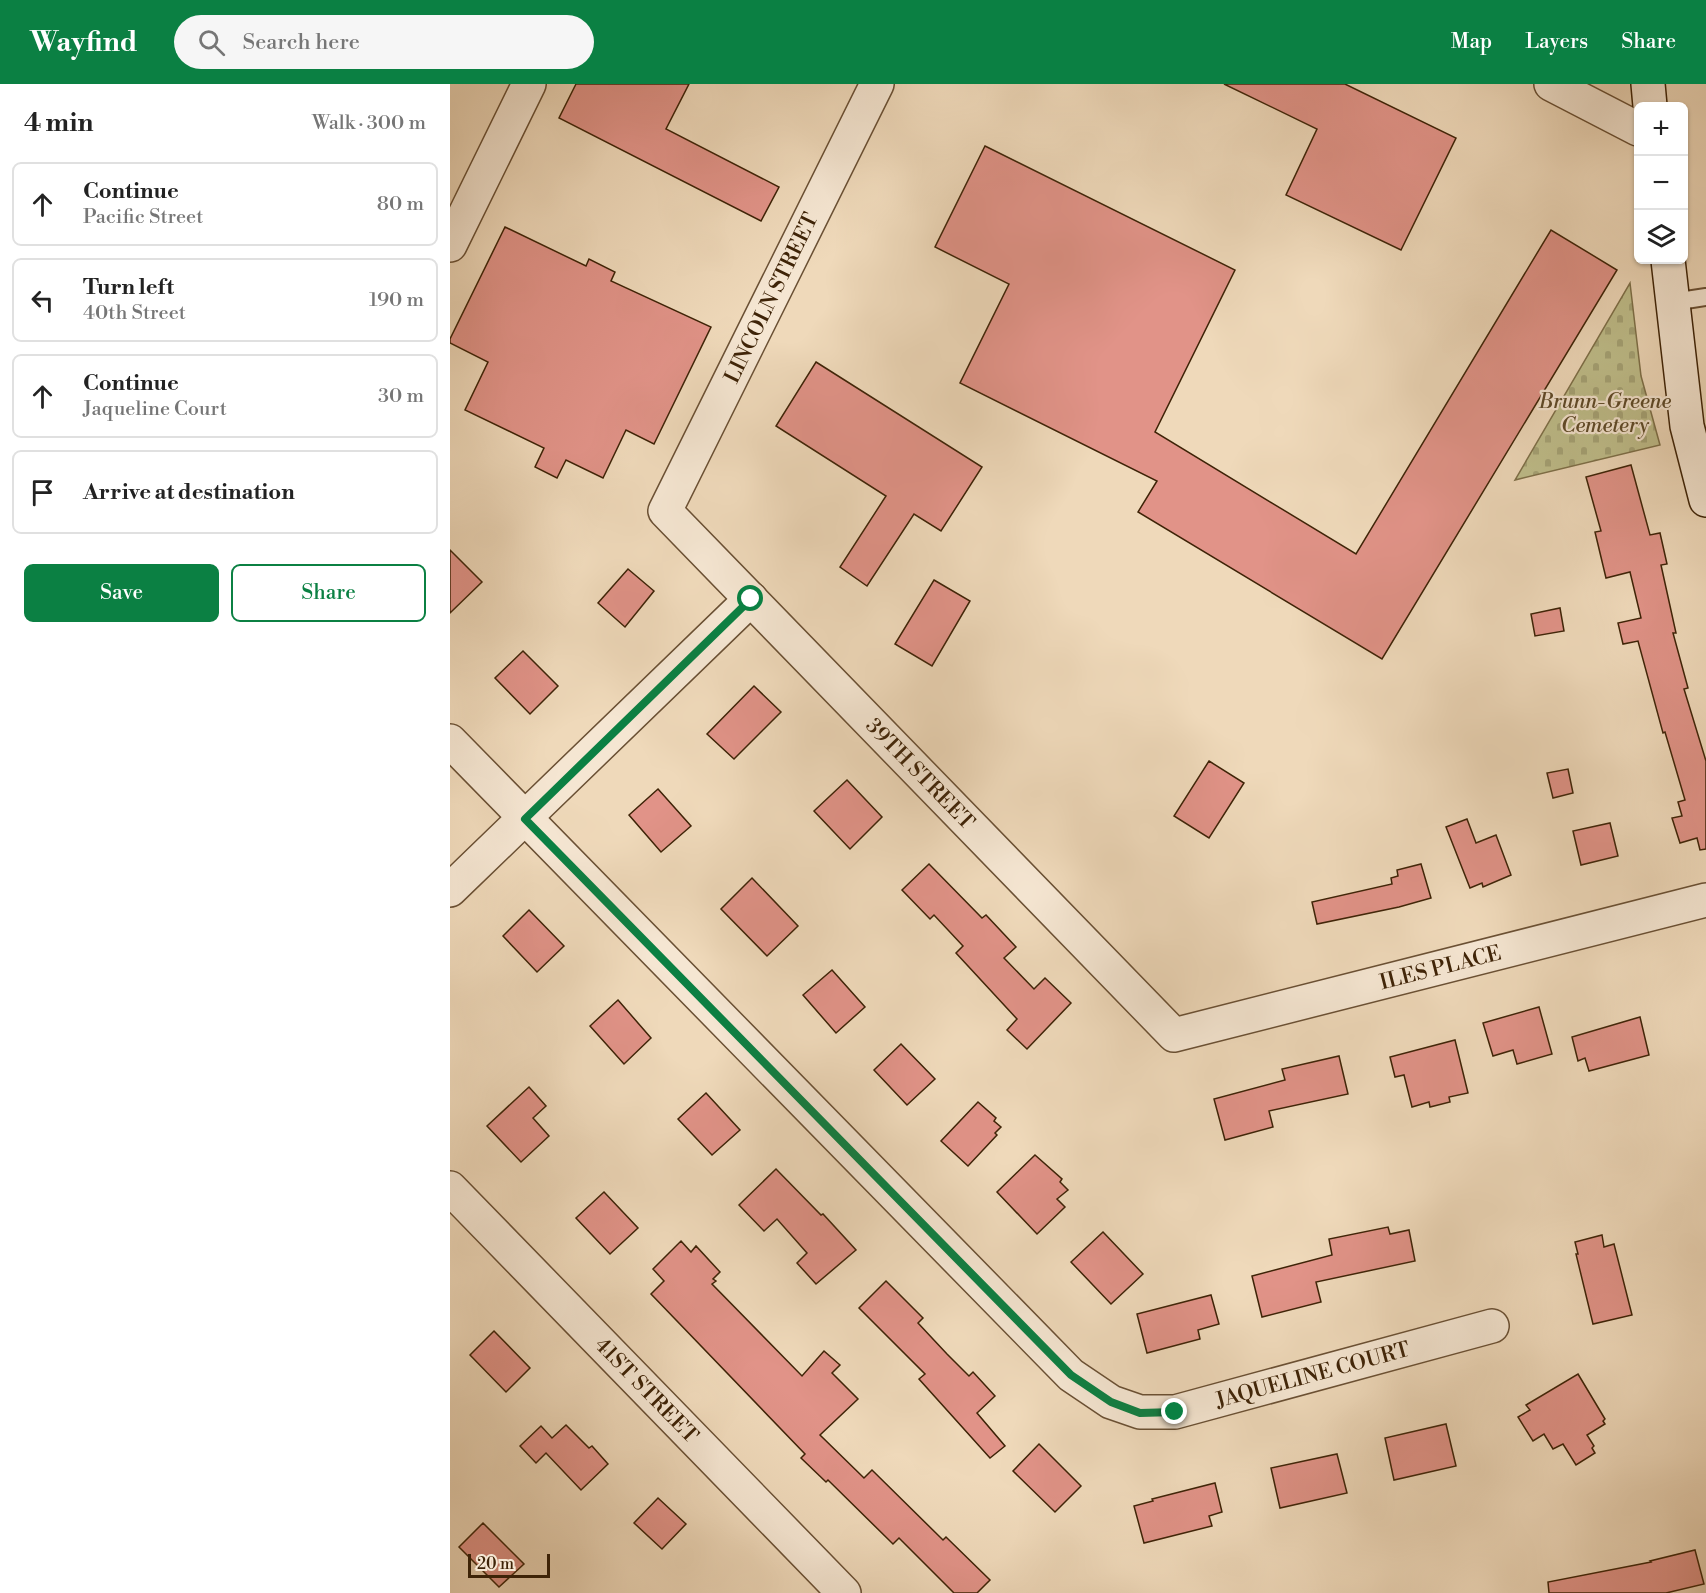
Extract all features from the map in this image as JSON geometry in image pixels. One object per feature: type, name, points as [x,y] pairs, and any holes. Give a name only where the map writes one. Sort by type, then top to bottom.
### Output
[{"type":"street","points":[[450,245],[529,84]]},
{"type":"street","name":"LINCOLN STREET","points":[[665,512],[877,84]]},
{"type":"street","points":[[1551,84],[1634,127]]},
{"type":"street","points":[[1648,84],[1650,102]]},
{"type":"street","points":[[1668,264],[1687,426],[1706,500]]},
{"type":"street","name":"39TH STREET","points":[[665,512],[1174,1035]]},
{"type":"street","points":[[450,890],[751,599]]},
{"type":"street","name":"JAQUELINE COURT","points":[[450,741],[1071,1375],[1111,1402],[1140,1413],[1175,1412],[1492,1326]]},
{"type":"street","name":"ILES PLACE","points":[[1174,1035],[1706,900]]},
{"type":"street","name":"41ST STREET","points":[[450,1188],[844,1593]]},
{"type":"lane","points":[[1673,302],[1706,297]]},
{"type":"green space","name":"Brunn-Greene Cemetery","points":[[1630,283],[1641,376],[1660,445],[1515,480]]},
{"type":"building","points":[[576,84],[689,84],[666,129],[779,187],[761,221],[559,118]]},
{"type":"building","points":[[1224,84],[1345,84],[1456,138],[1401,250],[1286,195],[1317,129]]},
{"type":"building","points":[[985,146],[1235,270],[1155,432],[1356,554],[1551,230],[1617,270],[1382,659],[1138,512],[1157,481],[960,383],[1009,284],[935,247]]},
{"type":"building","points":[[505,227],[586,266],[589,259],[615,272],[611,281],[711,327],[654,444],[626,430],[603,478],[566,460],[557,478],[535,467],[544,448],[465,410],[488,362],[450,343],[450,339]]},
{"type":"building","points":[[816,362],[982,467],[941,531],[914,514],[867,586],[840,567],[886,496],[776,426]]},
{"type":"building","points":[[1631,465],[1650,535],[1660,533],[1667,564],[1661,565],[1676,633],[1673,633],[1688,688],[1684,689],[1706,761],[1706,849],[1700,850],[1697,838],[1680,843],[1672,818],[1682,816],[1678,802],[1685,800],[1665,732],[1663,733],[1638,641],[1623,644],[1618,623],[1641,618],[1630,572],[1606,578],[1595,532],[1601,531],[1586,477]]},
{"type":"building","points":[[450,550],[482,582],[450,613]]},
{"type":"building","points":[[628,569],[654,591],[625,627],[598,603]]},
{"type":"building","points":[[934,580],[970,601],[932,666],[895,644]]},
{"type":"building","points":[[1560,608],[1564,631],[1535,636],[1531,614]]},
{"type":"building","points":[[523,651],[558,686],[530,714],[495,678]]},
{"type":"building","points":[[754,686],[781,712],[734,759],[707,734]]},
{"type":"building","points":[[1209,761],[1244,783],[1209,838],[1174,816]]},
{"type":"building","points":[[1568,769],[1573,793],[1553,798],[1547,773]]},
{"type":"building","points":[[847,780],[882,817],[850,849],[814,811]]},
{"type":"building","points":[[658,789],[691,826],[661,852],[629,815]]},
{"type":"building","points":[[1467,819],[1476,843],[1496,835],[1511,875],[1483,887],[1482,883],[1470,888],[1446,827]]},
{"type":"building","points":[[1610,823],[1618,856],[1581,865],[1573,831]]},
{"type":"building","points":[[929,864],[982,918],[986,915],[1016,947],[1004,958],[1034,989],[1045,978],[1071,1003],[1027,1049],[1007,1030],[1017,1019],[956,953],[963,946],[934,915],[930,919],[902,890]]},
{"type":"building","points":[[1421,864],[1431,898],[1317,924],[1312,902],[1392,884],[1391,878],[1398,876],[1397,870]]},
{"type":"building","points":[[752,878],[798,926],[767,956],[721,909]]},
{"type":"building","points":[[529,910],[564,946],[537,972],[503,936]]},
{"type":"building","points":[[832,970],[865,1007],[836,1033],[803,995]]},
{"type":"building","points":[[618,1000],[651,1038],[624,1064],[590,1026]]},
{"type":"building","points":[[1539,1007],[1552,1054],[1517,1064],[1513,1050],[1493,1056],[1483,1023]]},
{"type":"building","points":[[1640,1017],[1649,1055],[1589,1071],[1585,1058],[1578,1061],[1572,1037]]},
{"type":"building","points":[[1455,1040],[1468,1093],[1449,1097],[1450,1102],[1430,1107],[1429,1102],[1412,1107],[1404,1075],[1395,1077],[1390,1057]]},
{"type":"building","points":[[901,1044],[935,1079],[907,1105],[874,1070]]},
{"type":"building","points":[[1339,1056],[1348,1094],[1269,1111],[1273,1127],[1225,1140],[1214,1099],[1285,1080],[1282,1069]]},
{"type":"building","points":[[529,1087],[546,1106],[533,1118],[549,1136],[521,1162],[487,1126]]},
{"type":"building","points":[[706,1093],[740,1130],[712,1155],[678,1119]]},
{"type":"building","points":[[978,1102],[996,1118],[994,1121],[1001,1127],[995,1133],[997,1135],[968,1166],[941,1141]]},
{"type":"building","points":[[1035,1155],[1062,1179],[1060,1182],[1068,1190],[1057,1199],[1065,1207],[1037,1234],[997,1192]]},
{"type":"building","points":[[776,1169],[821,1215],[823,1214],[856,1250],[816,1284],[797,1263],[807,1253],[777,1219],[764,1231],[739,1205]]},
{"type":"building","points":[[604,1192],[638,1228],[610,1254],[576,1218]]},
{"type":"building","points":[[1388,1227],[1390,1234],[1409,1230],[1415,1261],[1316,1282],[1321,1302],[1262,1317],[1252,1276],[1332,1255],[1329,1239]]},
{"type":"building","points":[[1103,1232],[1143,1274],[1111,1304],[1071,1262]]},
{"type":"building","points":[[1602,1235],[1604,1247],[1614,1244],[1632,1315],[1593,1324],[1575,1242]]},
{"type":"building","points":[[681,1241],[691,1252],[696,1246],[720,1272],[713,1279],[716,1281],[712,1284],[802,1376],[824,1351],[840,1365],[832,1373],[858,1399],[820,1435],[864,1478],[872,1470],[943,1540],[946,1537],[990,1580],[977,1593],[954,1593],[899,1538],[893,1544],[828,1480],[826,1482],[801,1458],[805,1454],[651,1294],[664,1281],[653,1269]]},
{"type":"building","points":[[886,1281],[923,1318],[918,1323],[947,1354],[969,1376],[973,1372],[995,1396],[977,1413],[1005,1446],[990,1458],[919,1379],[925,1374],[859,1308]]},
{"type":"building","points":[[1211,1295],[1219,1324],[1198,1330],[1200,1339],[1147,1353],[1137,1314]]},
{"type":"building","points":[[494,1331],[530,1368],[506,1392],[470,1355]]},
{"type":"building","points":[[1578,1374],[1605,1419],[1603,1421],[1605,1424],[1587,1435],[1594,1446],[1592,1448],[1595,1453],[1576,1465],[1563,1444],[1553,1449],[1544,1434],[1533,1441],[1518,1417],[1530,1410],[1526,1405]]},
{"type":"building","points":[[1446,1424],[1456,1466],[1394,1480],[1385,1438]]},
{"type":"building","points":[[566,1425],[589,1448],[592,1446],[608,1464],[581,1490],[546,1453],[536,1463],[520,1446],[541,1426],[552,1438]]},
{"type":"building","points":[[1039,1444],[1081,1486],[1055,1512],[1013,1471]]},
{"type":"building","points":[[1337,1454],[1347,1493],[1280,1508],[1271,1468]]},
{"type":"building","points":[[1215,1483],[1222,1512],[1209,1516],[1212,1526],[1144,1543],[1134,1506],[1153,1501],[1152,1499]]},
{"type":"building","points":[[658,1498],[686,1524],[662,1549],[634,1523]]},
{"type":"building","points":[[483,1523],[524,1564],[499,1587],[459,1547]]},
{"type":"building","points":[[1695,1550],[1704,1584],[1666,1593],[1549,1593],[1548,1582],[1651,1562]]},
{"type":"route","points":[[751,599],[525,819],[1071,1375],[1111,1402],[1140,1413],[1175,1412]]}]
